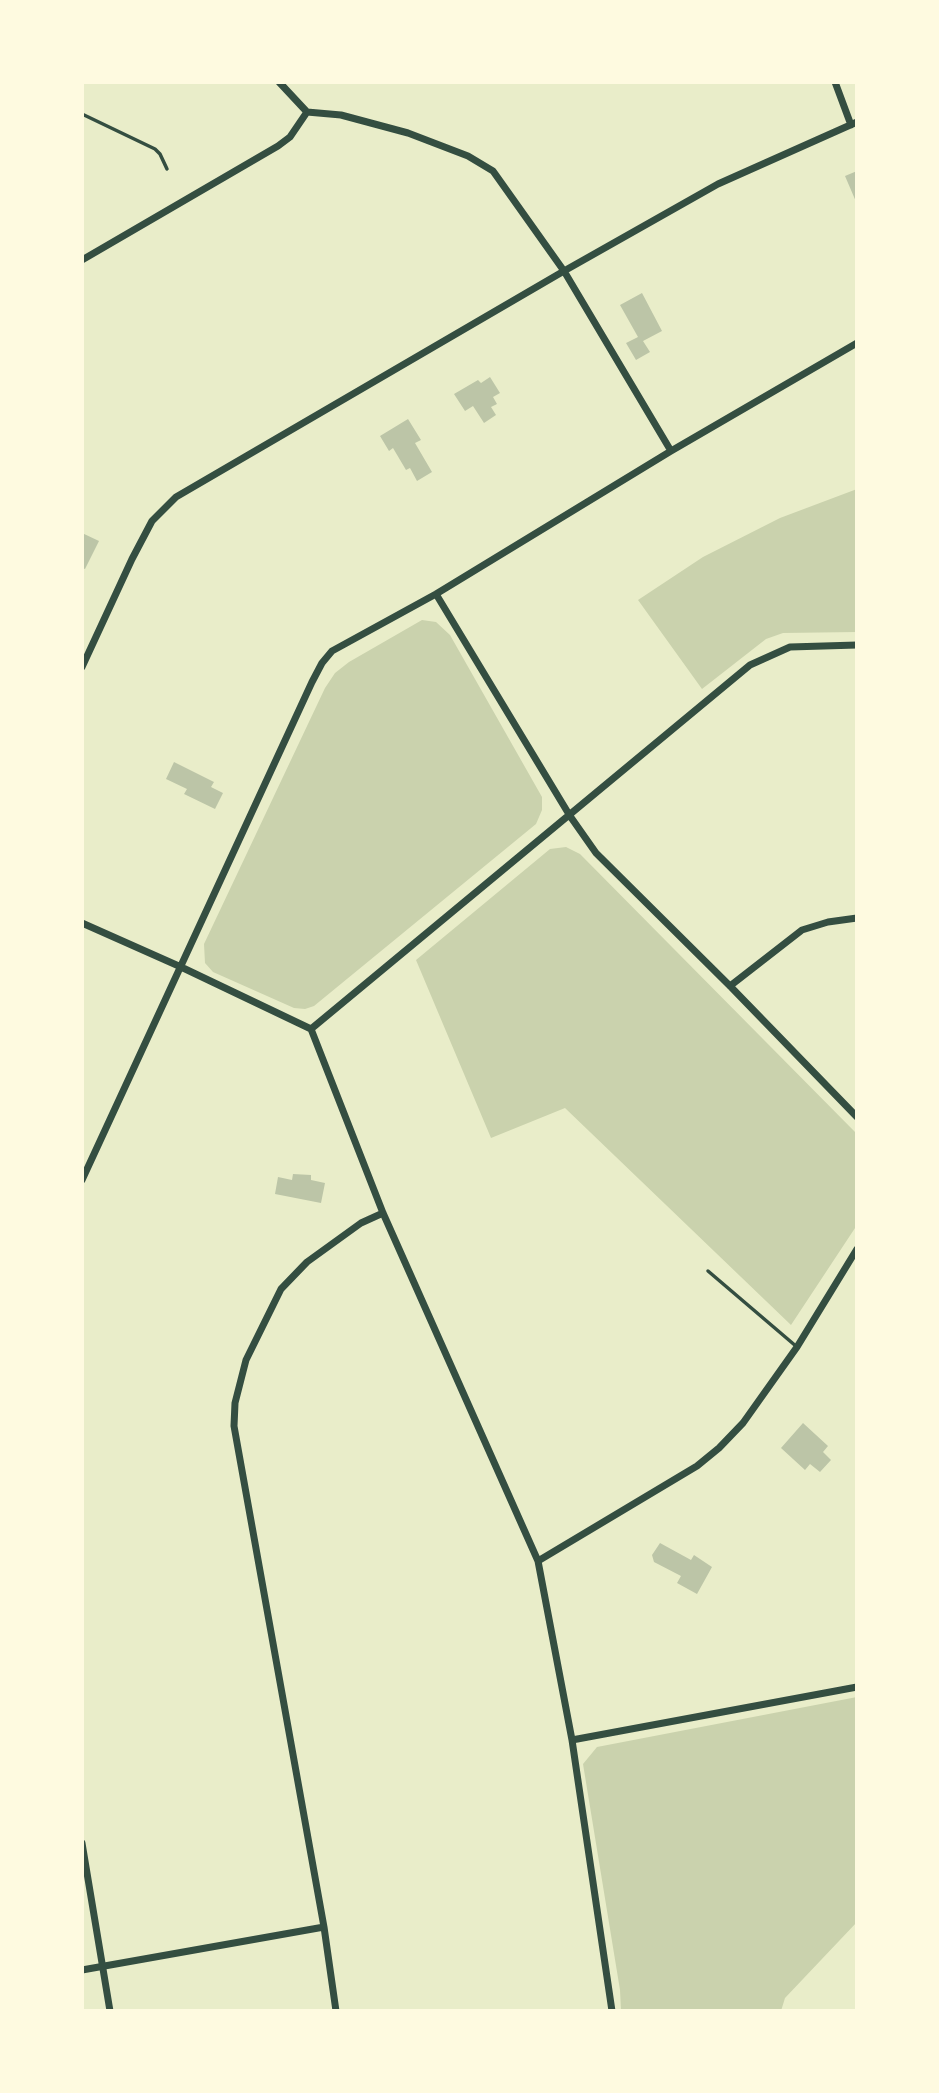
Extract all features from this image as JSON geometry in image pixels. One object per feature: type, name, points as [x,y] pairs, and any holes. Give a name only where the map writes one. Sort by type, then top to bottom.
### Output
[{"type":"street","points":[[279,82],[307,112],[341,115],[383,126],[468,156],[485,165],[500,179],[564,271],[670,450]]},
{"type":"street","points":[[82,667],[152,521],[176,497],[718,184],[854,124],[835,82]]},
{"type":"street","points":[[82,260],[278,146],[290,137],[307,112]]},
{"type":"street","points":[[82,1180],[322,663],[332,651],[436,594],[670,450],[857,343]]},
{"type":"street","points":[[436,594],[570,816],[596,853],[857,1117]]},
{"type":"street","points":[[311,1029],[750,665],[790,647],[857,645]]},
{"type":"street","points":[[730,986],[802,930],[828,922],[857,918]]},
{"type":"street","points":[[82,923],[311,1029],[383,1213],[538,1561],[572,1740],[612,2011]]},
{"type":"street","points":[[336,2011],[324,1927],[236,1440],[235,1403],[246,1360],[281,1289],[307,1262],[361,1223],[383,1213]]},
{"type":"street","points":[[538,1561],[697,1466],[719,1448],[743,1423],[797,1347],[857,1250]]},
{"type":"street","points":[[572,1740],[857,1687]]},
{"type":"street","points":[[82,1843],[110,2011]]},
{"type":"street","points":[[82,1970],[324,1927]]},
{"type":"lane","points":[[82,114],[155,149],[167,169]]},
{"type":"lane","points":[[708,1271],[797,1347]]},
{"type":"green space","points":[[857,489],[857,632],[783,633],[766,639],[702,689],[638,600],[703,557],[780,518]]},
{"type":"green space","points":[[422,620],[436,622],[450,635],[542,797],[542,810],[536,824],[314,1006],[294,1008],[213,972],[205,963],[204,944],[325,688],[335,673],[349,662]]},
{"type":"green space","points":[[566,847],[580,854],[857,1134],[857,1225],[791,1325],[565,1108],[491,1138],[416,960],[550,849]]},
{"type":"green space","points":[[857,1697],[857,1922],[785,1998],[781,2011],[621,2011],[620,1990],[583,1764],[597,1747]]},
{"type":"building","points":[[857,171],[857,204],[845,176]]},
{"type":"building","points":[[642,293],[662,331],[643,341],[650,352],[636,360],[626,343],[638,337],[620,305]]},
{"type":"building","points":[[490,377],[500,393],[493,397],[497,404],[491,407],[496,415],[484,423],[473,406],[465,411],[454,394],[478,380],[481,383]]},
{"type":"building","points":[[408,419],[421,440],[415,443],[432,472],[417,481],[410,468],[406,470],[393,448],[389,451],[380,436]]},
{"type":"building","points":[[82,533],[99,541],[85,569],[82,568]]},
{"type":"building","points":[[174,762],[214,782],[211,787],[223,793],[215,809],[184,794],[187,789],[166,779]]},
{"type":"building","points":[[293,1174],[311,1175],[311,1180],[325,1183],[321,1203],[275,1194],[278,1177],[292,1180]]},
{"type":"building","points":[[803,1423],[828,1446],[823,1452],[831,1460],[820,1472],[810,1464],[805,1470],[781,1448]]},
{"type":"building","points":[[660,1543],[691,1560],[694,1555],[712,1567],[697,1594],[677,1583],[681,1576],[654,1562],[652,1555]]}]
